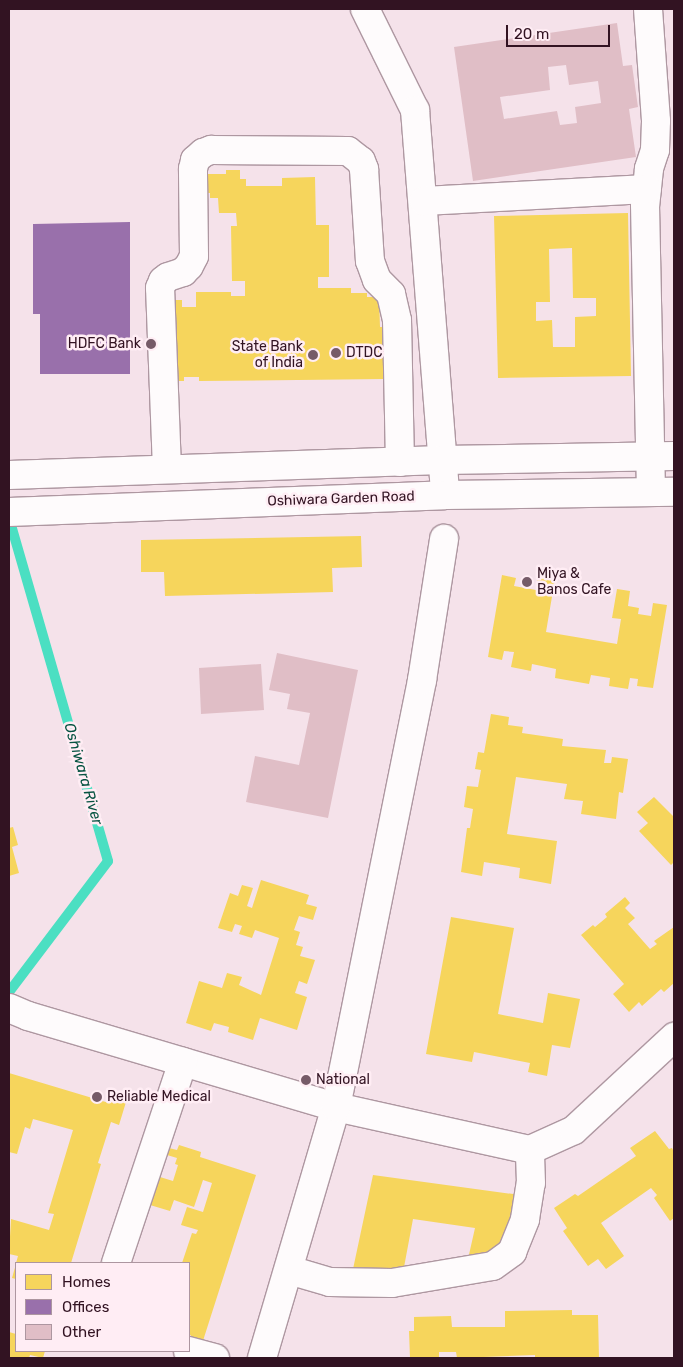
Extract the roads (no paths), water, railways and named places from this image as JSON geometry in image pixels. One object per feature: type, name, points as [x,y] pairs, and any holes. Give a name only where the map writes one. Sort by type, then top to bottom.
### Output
[{"type":"street","points":[[365,9],[415,110],[424,201],[446,495]]},
{"type":"street","points":[[648,9],[656,133],[645,205],[663,457],[663,492]]},
{"type":"street","points":[[167,470],[160,288],[163,281],[168,277],[184,272],[190,266],[194,256],[193,169],[195,160],[202,153],[211,150],[348,152],[361,161],[364,169],[370,261],[377,280],[391,294],[397,320],[400,462]]},
{"type":"street","points":[[424,201],[646,189]]},
{"type":"street","points":[[9,475],[442,460],[663,457]]},
{"type":"street","name":"Oshiwara Garden Road","points":[[9,512],[446,495],[663,492]]},
{"type":"street","points":[[262,1358],[290,1270],[336,1107],[422,680],[444,539]]},
{"type":"street","points":[[18,1012],[336,1107],[530,1150],[574,1130],[673,1040]]},
{"type":"street","points":[[116,1262],[184,1062]]},
{"type":"street","points":[[290,1270],[330,1282],[392,1283],[493,1266],[512,1252],[525,1219],[531,1183],[530,1150]]},
{"type":"street","points":[[190,1352],[215,1358]]},
{"type":"waterway","name":"Oshiwara River","points":[[9,992],[108,861],[12,528]]},
{"type":"place","name":"HDFC Bank","points":[[151,344]]},
{"type":"place","name":"DTDC","points":[[336,353]]},
{"type":"place","name":"State Bank of India","points":[[313,355]]},
{"type":"place","name":"Miya & Banos Cafe","points":[[527,582]]},
{"type":"place","name":"National","points":[[306,1080]]},
{"type":"place","name":"Reliable Medical","points":[[97,1097]]}]
